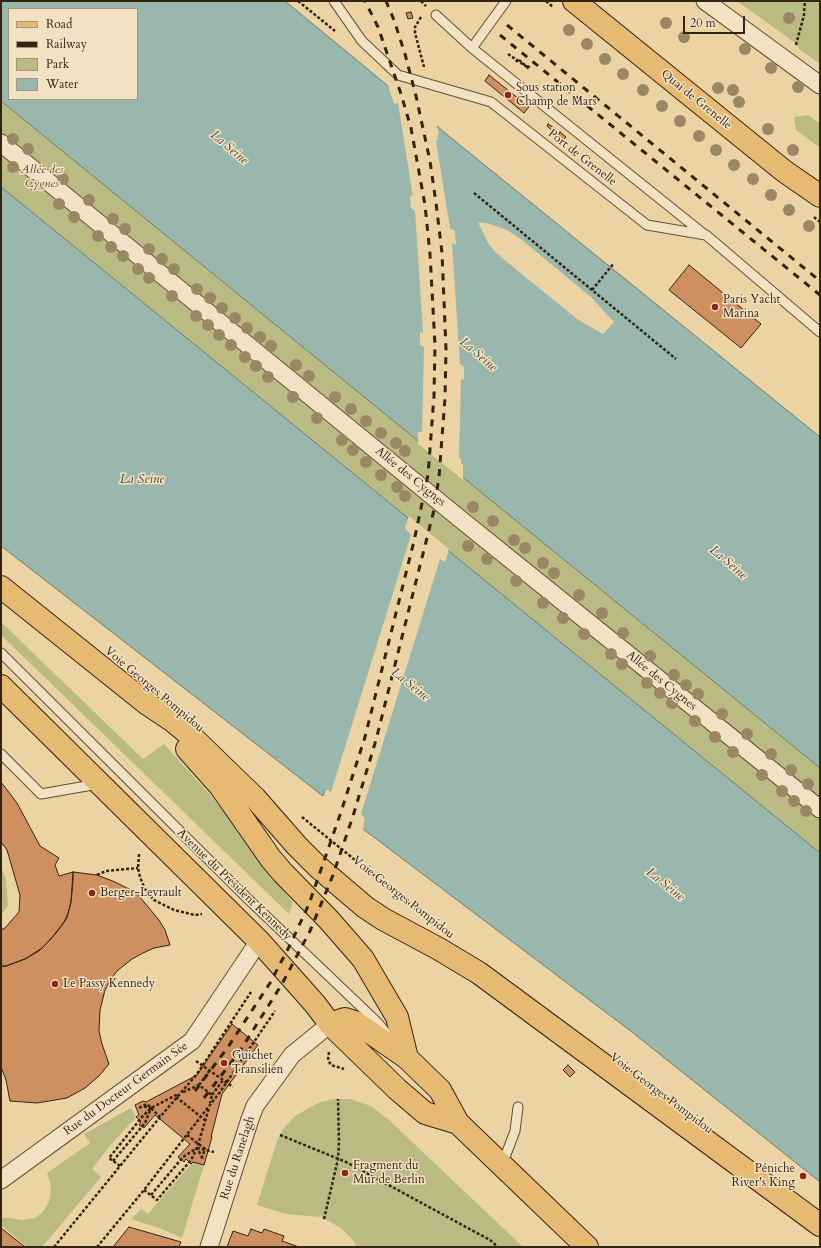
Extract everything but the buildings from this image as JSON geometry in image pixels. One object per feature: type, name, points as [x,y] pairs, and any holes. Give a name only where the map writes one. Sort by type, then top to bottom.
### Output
[{"type":"main road","name":"Quai de Grenelle","points":[[574,1],[784,171],[820,196]]},
{"type":"main road","name":"Voie Georges Pompidou","points":[[1,587],[146,703],[173,721],[213,756],[255,798],[318,867],[365,907],[382,919],[439,949],[479,973],[820,1225]]},
{"type":"main road","name":"Avenue du Président Kennedy","points":[[1,686],[259,941],[315,1004],[330,1024],[397,1089],[425,1113],[458,1122]]},
{"type":"main road","points":[[146,703],[220,786],[271,859],[363,958],[397,1016],[407,1058]]},
{"type":"main road","points":[[330,1024],[345,1019],[355,1022],[407,1058]]},
{"type":"main road","name":"Avenue du Président Kennedy","points":[[407,1058],[440,1090],[458,1122],[587,1247]]},
{"type":"street","points":[[704,1],[820,85]]},
{"type":"street","name":"Allée des Cygnes","points":[[1,143],[459,518],[820,809]]},
{"type":"street","name":"Rue du Docteur Germain Sée","points":[[1,1180],[192,1041],[259,941]]},
{"type":"street","name":"Rue du Ranelagh","points":[[209,1247],[255,1106],[292,1055],[330,1024]]},
{"type":"lane","name":"Port de Grenelle","points":[[334,1],[362,41],[398,75],[491,102],[647,225],[706,236],[820,332]]},
{"type":"lane","points":[[472,48],[506,1]]},
{"type":"lane","points":[[436,15],[472,48],[706,236]]},
{"type":"lane","name":"Avenue du Président Kennedy","points":[[1,653],[247,898],[377,1022],[407,1058]]},
{"type":"lane","points":[[1,754],[41,794],[101,784]]},
{"type":"lane","points":[[502,1165],[515,1131],[518,1107]]},
{"type":"path","points":[[298,1],[346,40],[362,41]]},
{"type":"path","points":[[789,63],[799,36],[804,15],[805,1]]},
{"type":"path","points":[[424,13],[417,23],[415,33],[428,84]]},
{"type":"path","points":[[508,54],[527,67],[528,69],[530,67],[518,60],[516,62]]},
{"type":"path","points":[[474,193],[676,359]]},
{"type":"path","points":[[592,290],[614,263]]},
{"type":"path","name":"Voie Georges Pompidou","points":[[298,813],[424,916]]},
{"type":"path","points":[[153,835],[140,852],[138,868],[145,889],[154,900],[174,910],[195,915],[206,913],[221,903]]},
{"type":"path","points":[[97,875],[106,871],[138,868]]},
{"type":"path","points":[[54,1247],[197,1074],[251,992]]},
{"type":"path","points":[[97,1247],[144,1190],[220,1092],[276,1011]]},
{"type":"path","points":[[195,1060],[233,1087]]},
{"type":"path","points":[[120,1166],[109,1158],[142,1117],[151,1108],[199,1085],[210,1070]]},
{"type":"path","points":[[144,1190],[157,1200],[191,1160],[197,1148],[212,1095],[223,1080]]},
{"type":"path","points":[[199,1085],[212,1095]]},
{"type":"path","points":[[174,1096],[205,1120]]},
{"type":"path","points":[[324,1219],[338,1158],[338,1099]]},
{"type":"path","points":[[151,1108],[141,1107],[147,1104],[160,1117]]},
{"type":"path","points":[[113,1161],[145,1123],[151,1108]]},
{"type":"path","points":[[187,1135],[205,1149],[202,1159],[197,1148]]},
{"type":"path","points":[[280,1135],[338,1158],[490,1240],[498,1247]]},
{"type":"path","points":[[152,1195],[183,1157],[197,1148],[214,1152]]},
{"type":"green space","points":[[737,1],[820,1],[820,64],[800,50],[794,42]]},
{"type":"green space","name":"Allée des Cygnes","points":[[1,101],[820,768],[820,853],[1,187]]},
{"type":"green space","points":[[808,115],[820,124],[820,148],[796,130],[794,117]]},
{"type":"green space","points":[[1,622],[143,759],[164,744],[238,828],[262,864],[293,903],[289,914],[1,635]]},
{"type":"green space","points":[[1,867],[6,879],[8,906],[1,915]]},
{"type":"green space","points":[[333,1099],[350,1099],[371,1106],[389,1120],[523,1247],[357,1247],[352,1239],[341,1228],[321,1217],[286,1214],[257,1205],[277,1141],[283,1129],[295,1116],[318,1103]]},
{"type":"green space","points":[[131,1108],[136,1117],[109,1147],[92,1169],[101,1177],[42,1247],[27,1247],[1,1225],[1,1219],[3,1218],[22,1220],[35,1218],[43,1212],[49,1202],[51,1190],[47,1173],[90,1143],[84,1134]]},
{"type":"green space","points":[[193,1162],[204,1165],[182,1238],[159,1228],[131,1219],[141,1209],[148,1214]]},
{"type":"water","name":"La Seine","points":[[1,1],[285,1],[820,437],[820,768],[1,101]]},
{"type":"water","name":"La Seine","points":[[1,187],[820,853],[820,1182],[632,1032],[363,829],[365,818],[326,789],[323,796],[1,546]]},
{"type":"pier","points":[[388,85],[390,85],[436,123],[439,134],[437,135],[438,140],[436,141],[450,228],[455,231],[456,245],[452,243],[460,364],[464,367],[464,380],[461,379],[459,458],[461,458],[461,464],[463,464],[463,480],[418,444],[418,432],[422,432],[424,347],[420,345],[420,332],[423,333],[415,211],[411,208],[410,195],[413,197],[398,103],[394,104]]},
{"type":"pier","points":[[478,222],[490,224],[507,230],[522,240],[591,297],[614,322],[603,334],[577,319],[496,253],[488,243]]},
{"type":"pier","points":[[409,516],[449,549],[445,562],[440,559],[361,814],[365,818],[363,832],[361,829],[363,819],[327,792],[323,798],[326,789],[331,792],[411,535],[405,528]]},
{"type":"railway","points":[[195,1091],[228,1047],[270,983],[309,904],[365,737],[414,541],[428,475],[434,396],[435,345],[430,254],[425,205],[411,128],[378,27],[365,1]]},
{"type":"railway","points":[[204,1098],[240,1051],[282,984],[310,931],[333,875],[376,740],[434,510],[439,477],[445,398],[446,349],[442,253],[430,161],[416,96],[405,54],[386,1]]},
{"type":"railway","points":[[507,25],[820,281]]},
{"type":"railway","points":[[500,35],[820,295]]},
{"type":"place","name":"Sous station Champ de Mars","points":[[508,95]]},
{"type":"place","name":"Paris Yacht Marina","points":[[715,307]]},
{"type":"place","name":"Berger-Levrault","points":[[92,893]]},
{"type":"place","name":"Le Passy Kennedy","points":[[55,984]]},
{"type":"place","name":"Guichet Transilien","points":[[224,1063]]},
{"type":"place","name":"Fragment du Mur de Berlin","points":[[345,1173]]},
{"type":"place","name":"Péniche River's King","points":[[803,1176]]}]
